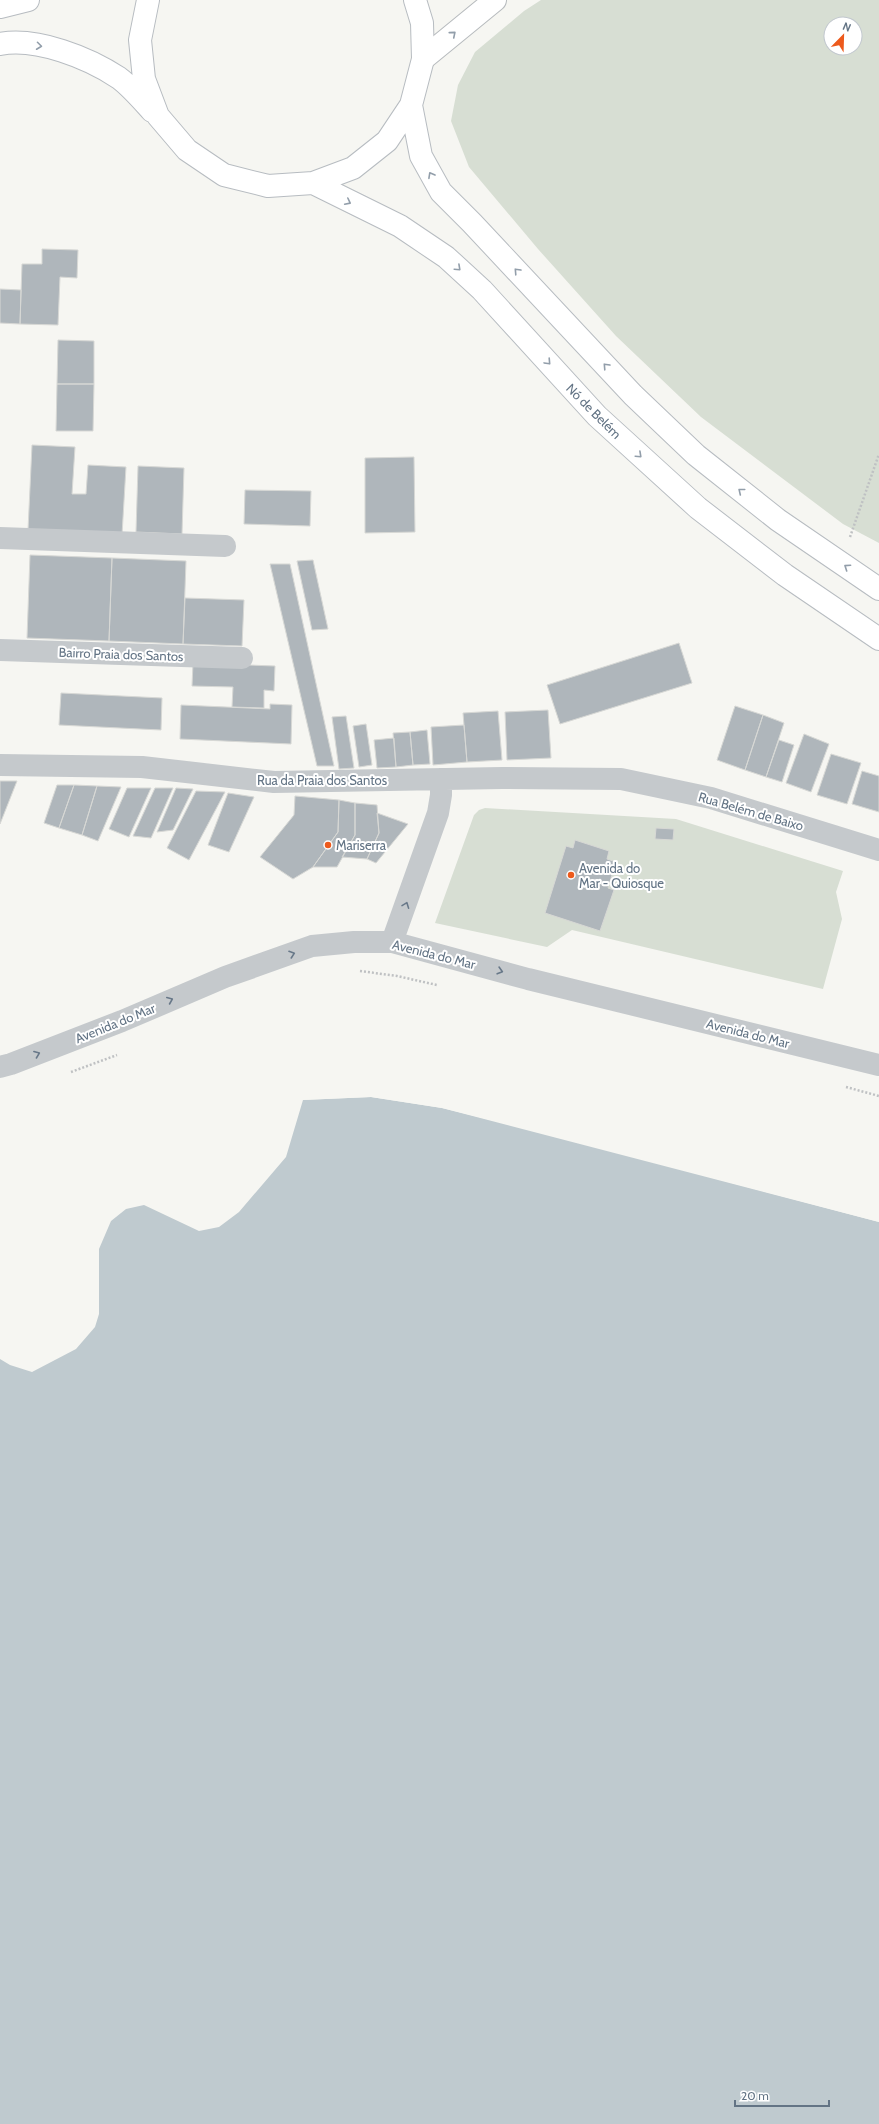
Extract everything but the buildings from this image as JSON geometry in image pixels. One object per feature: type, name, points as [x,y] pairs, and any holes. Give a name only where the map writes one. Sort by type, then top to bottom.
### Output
[{"type":"main road","points":[[0,7],[28,0]]},
{"type":"main road","points":[[148,0],[140,40],[144,79],[158,116]]},
{"type":"main road","points":[[0,44],[43,46],[84,58],[120,79],[158,116],[187,150],[224,175],[268,186],[313,184],[353,168],[387,141],[411,105],[423,59],[422,23],[414,0]]},
{"type":"main road","points":[[423,59],[495,0]]},
{"type":"main road","points":[[411,105],[421,156],[441,192],[478,229],[632,395],[702,460],[778,520],[879,589]]},
{"type":"main road","name":"Nó de Belém","points":[[313,184],[400,226],[446,257],[482,290],[597,416],[698,508],[786,575],[879,639]]},
{"type":"street","points":[[0,538],[225,546]]},
{"type":"street","name":"Bairro Praia dos Santos","points":[[0,650],[242,658]]},
{"type":"street","name":"Rua da Praia dos Santos","points":[[0,765],[142,767],[274,782],[441,779],[621,779]]},
{"type":"street","points":[[392,942],[438,813],[441,794],[441,779]]},
{"type":"street","name":"Rua Belém de Baixo","points":[[621,779],[711,798],[879,850]]},
{"type":"street","name":"Avenida do Mar","points":[[0,1067],[122,1021],[225,977],[312,946],[354,942],[392,942],[528,979],[879,1065]]},
{"type":"path","points":[[840,563],[879,454]]},
{"type":"path","points":[[354,971],[397,976],[443,986]]},
{"type":"path","points":[[68,1074],[95,1065],[123,1052]]},
{"type":"path","points":[[841,1086],[879,1096]]},
{"type":"shaded area","points":[[541,0],[879,0],[879,543],[843,524],[701,417],[616,336],[538,249],[469,167],[451,121],[458,85],[475,52],[524,11]]},
{"type":"shaded area","points":[[485,808],[676,819],[843,871],[836,892],[842,919],[823,989],[572,930],[547,947],[435,923],[474,815],[479,810]]},
{"type":"shaded area","points":[[371,1097],[442,1108],[544,1133],[879,1222],[879,2124],[0,2124],[0,1359],[10,1365],[32,1372],[76,1349],[95,1327],[99,1314],[99,1249],[111,1221],[126,1209],[144,1205],[199,1231],[219,1227],[239,1212],[286,1157],[303,1100]]},
{"type":"pier","points":[[371,1095],[443,1106],[544,1131],[879,1220],[879,1222],[442,1108],[371,1097],[301,1100],[303,1098]]},
{"type":"place","name":"Mariserra","points":[[328,845]]},
{"type":"place","name":"Avenida do Mar - Quiosque","points":[[571,875]]}]
